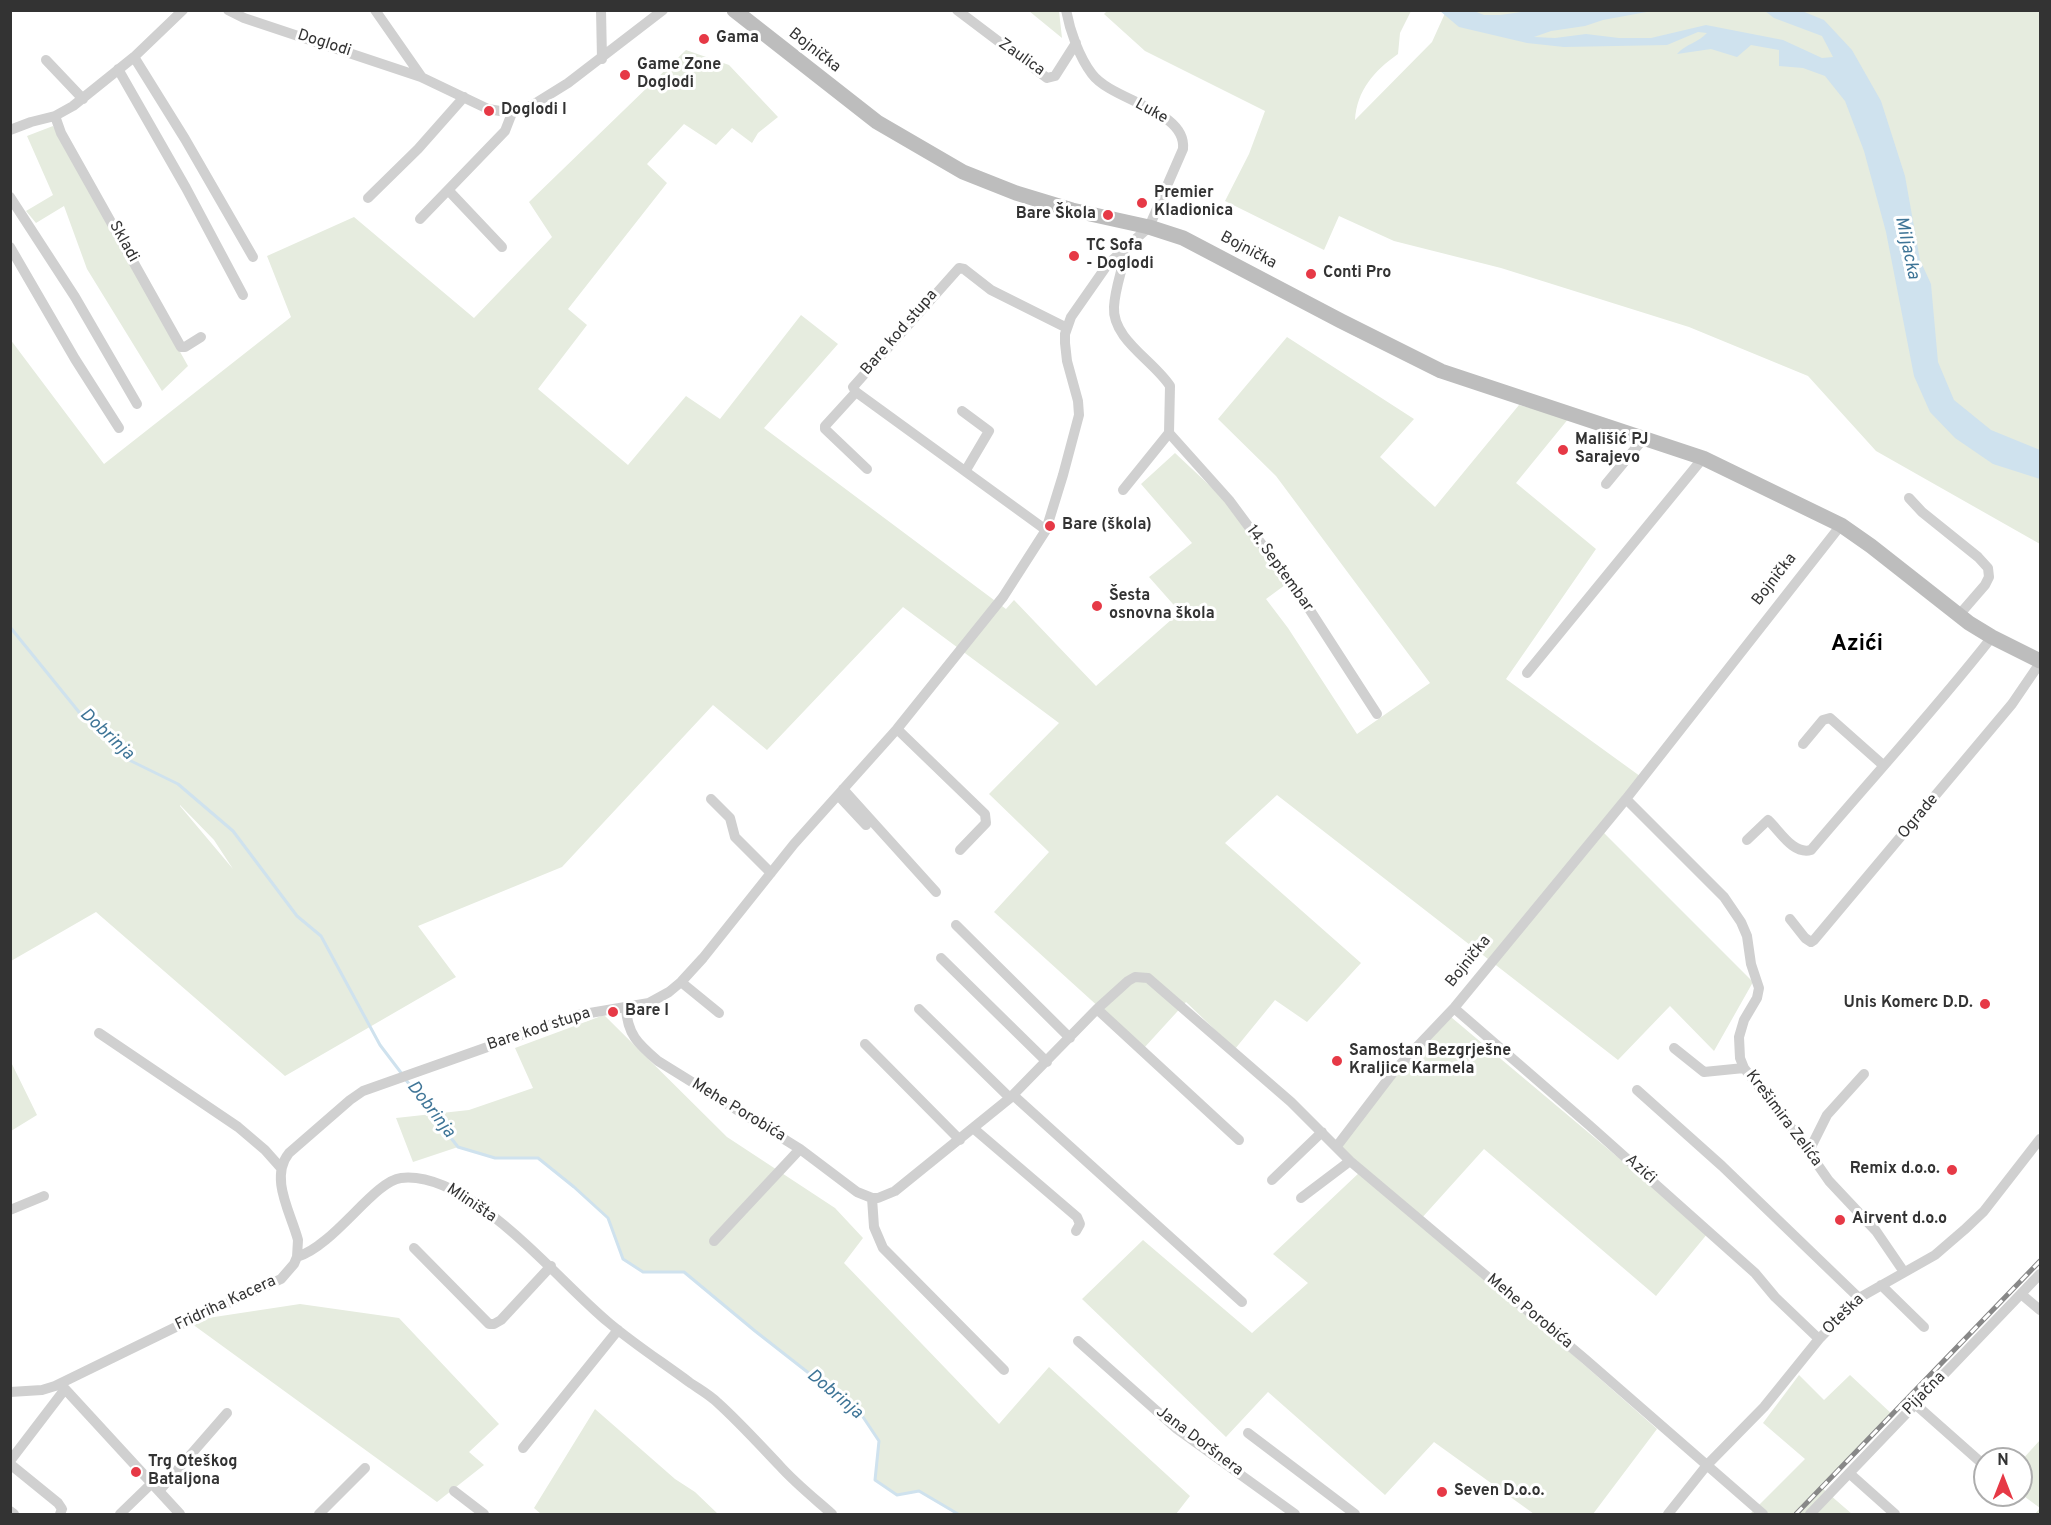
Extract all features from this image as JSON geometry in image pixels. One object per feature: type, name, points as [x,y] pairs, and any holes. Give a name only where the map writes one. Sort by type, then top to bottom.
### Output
[{"type":"main road","name":"Bojnička","points":[[734,10],[877,122],[963,172],[1016,193],[1072,210],[1149,227],[1183,238],[1341,321],[1441,370],[1702,458],[1841,525],[1872,546],[1959,615],[1992,637],[2040,662]]},
{"type":"street","points":[[10,130],[55,116],[83,99],[134,57],[183,10]]},
{"type":"street","name":"Doglodi","points":[[228,10],[244,18],[421,76],[488,109],[512,112]]},
{"type":"street","name":"Doglodi","points":[[375,10],[421,76]]},
{"type":"street","points":[[601,10],[602,59]]},
{"type":"street","points":[[420,219],[505,131],[512,112],[522,111],[602,59],[663,10]]},
{"type":"street","name":"Zaulica","points":[[957,10],[1047,78],[1055,76],[1076,43]]},
{"type":"street","name":"Luke","points":[[1066,10],[1076,43],[1093,76],[1119,95],[1161,115],[1176,126],[1183,137],[1184,149],[1149,227]]},
{"type":"street","points":[[134,57],[185,139],[253,257]]},
{"type":"street","points":[[46,60],[83,99]]},
{"type":"street","points":[[118,69],[186,188],[243,295]]},
{"type":"street","points":[[368,198],[418,149],[464,97]]},
{"type":"street","name":"Skladi","points":[[55,116],[61,133],[182,347],[201,337]]},
{"type":"street","points":[[448,191],[502,247]]},
{"type":"street","points":[[10,197],[75,297],[137,404]]},
{"type":"street","name":"Bare kod stupa","points":[[281,1168],[290,1153],[350,1100],[374,1086],[578,1015],[649,1003],[681,982],[840,792],[897,729],[1009,591],[1046,530],[1064,475],[1079,415],[1065,343],[1071,317],[1108,264],[1149,227]]},
{"type":"street","points":[[1123,490],[1169,432],[1170,386],[1126,337],[1114,318],[1116,290],[1126,247]]},
{"type":"street","points":[[10,248],[75,359],[119,428]]},
{"type":"street","name":"Bare kod stupa","points":[[1046,530],[856,392],[853,387],[959,268],[964,269],[991,290],[1067,328]]},
{"type":"street","points":[[856,392],[825,426],[825,429],[867,469]]},
{"type":"street","points":[[962,411],[989,431],[966,470]]},
{"type":"street","name":"14. Septembar","points":[[1169,432],[1228,500],[1306,604],[1377,714]]},
{"type":"street","points":[[1606,484],[1644,438]]},
{"type":"street","points":[[1527,673],[1702,458]]},
{"type":"street","points":[[1909,498],[1922,512],[1978,557],[1988,568],[1989,577],[1985,585],[1959,615]]},
{"type":"street","name":"Bojnička","points":[[1336,1146],[1395,1070],[1454,1008],[1626,799],[1841,525]]},
{"type":"street","points":[[1747,840],[1768,820],[1797,850],[1804,852],[1811,850],[1950,691],[1992,637]]},
{"type":"street","name":"Ograde","points":[[1790,919],[1807,940],[1810,942],[1814,940],[2012,704],[2040,662]]},
{"type":"street","points":[[1803,744],[1823,720],[1830,718],[1883,765]]},
{"type":"street","points":[[897,729],[985,814],[986,823],[960,850]]},
{"type":"street","points":[[840,792],[915,878]]},
{"type":"street","points":[[840,792],[936,892]]},
{"type":"street","points":[[711,799],[730,818],[735,837],[771,873]]},
{"type":"street","name":"Krešimira Zelića","points":[[1626,799],[1687,858],[1732,907],[1747,936],[1751,964],[1759,988],[1757,999],[1744,1020],[1738,1037],[1740,1058],[1744,1068],[1809,1151],[1829,1181],[1876,1231],[1904,1272]]},
{"type":"street","points":[[956,925],[1070,1038]]},
{"type":"street","points":[[941,958],[1047,1062]]},
{"type":"street","name":"Mehe Porobića","points":[[626,1007],[629,1030],[642,1047],[658,1061],[800,1149],[857,1192],[872,1198],[883,1197],[895,1191],[960,1140],[1012,1097],[1097,1009],[1135,977],[1148,978],[1241,1058],[1322,1132],[1350,1161],[1707,1465]]},
{"type":"street","points":[[681,982],[719,1013]]},
{"type":"street","name":"Azići","points":[[1454,1008],[1755,1273],[1775,1297],[1819,1340]]},
{"type":"street","points":[[919,1009],[1012,1097],[1242,1302]]},
{"type":"street","points":[[1097,1009],[1239,1140]]},
{"type":"street","points":[[99,1033],[238,1127],[265,1150],[281,1168],[279,1178],[298,1240],[297,1257]]},
{"type":"street","points":[[865,1044],[960,1140]]},
{"type":"street","points":[[1674,1048],[1704,1072],[1744,1068]]},
{"type":"street","points":[[1809,1151],[1827,1115],[1864,1074]]},
{"type":"street","points":[[1636,1090],[1722,1166],[1859,1298]]},
{"type":"street","points":[[973,1128],[1077,1217],[1080,1224],[1076,1231]]},
{"type":"street","points":[[1272,1180],[1322,1132]]},
{"type":"street","name":"Oteška","points":[[1668,1515],[1707,1465],[1764,1407],[1819,1340],[1859,1298],[1935,1255],[1971,1224],[1984,1211],[2040,1139]]},
{"type":"street","points":[[714,1241],[800,1149]]},
{"type":"street","points":[[1300,1198],[1350,1161]]},
{"type":"street","name":"Mliništa","points":[[297,1257],[309,1252],[336,1232],[390,1181],[415,1177],[447,1186],[483,1209],[551,1266],[618,1330],[709,1396],[832,1515]]},
{"type":"street","points":[[10,1210],[44,1196]]},
{"type":"street","points":[[872,1198],[874,1227],[883,1248],[1004,1370]]},
{"type":"street","points":[[414,1248],[489,1324],[501,1320],[551,1266]]},
{"type":"street","name":"Fridriha Kacera","points":[[10,1392],[64,1386],[182,1324],[271,1285],[290,1272],[297,1257]]},
{"type":"street","name":"Pijačna","points":[[1810,1515],[2040,1274]]},
{"type":"street","points":[[1881,1285],[1924,1327]]},
{"type":"street","points":[[2021,1294],[2040,1310]]},
{"type":"street","points":[[523,1448],[618,1330]]},
{"type":"street","name":"Jana Doršnera","points":[[1078,1341],[1177,1429],[1295,1515]]},
{"type":"street","points":[[63,1513],[58,1503],[10,1462],[64,1386],[179,1514]]},
{"type":"street","points":[[1916,1404],[1973,1456]]},
{"type":"street","points":[[120,1515],[155,1488],[227,1413]]},
{"type":"street","points":[[1248,1433],[1355,1515]]},
{"type":"street","points":[[1707,1465],[1763,1515]]},
{"type":"street","points":[[323,1513],[365,1468]]},
{"type":"street","points":[[1850,1473],[1895,1515]]},
{"type":"street","points":[[454,1491],[484,1515]]},
{"type":"street","points":[[10,1511],[14,1515]]},
{"type":"shaded area","points":[[1108,10],[1411,11],[1400,33],[1398,54],[1381,67],[1368,82],[1359,99],[1355,120],[1432,42],[1446,11],[2040,11],[2040,544],[1876,451],[1808,376],[1689,327],[1501,268],[1394,241],[1339,216],[1324,250],[1225,201],[1249,154],[1265,111],[1145,51],[1104,14]]},
{"type":"shaded area","points":[[1029,11],[1059,11],[1062,38]]},
{"type":"shaded area","points":[[686,50],[729,65],[778,117],[758,133],[752,143],[732,128],[716,145],[684,124],[647,164],[667,183],[568,309],[587,325],[538,389],[628,465],[686,396],[720,419],[801,315],[838,344],[764,428],[1006,609],[1014,600],[1096,686],[1180,612],[1149,577],[1192,543],[1141,484],[1175,453],[1223,498],[1285,585],[1266,599],[1288,628],[1357,734],[1430,683],[1276,476],[1218,419],[1287,337],[1414,419],[1380,457],[1435,507],[1519,405],[1569,418],[1516,483],[1596,549],[1506,679],[1644,779],[1600,829],[1753,982],[1714,1051],[1670,1006],[1618,1060],[1277,795],[1225,843],[1361,963],[1307,1022],[1275,1000],[1235,1049],[1186,1002],[1144,1048],[994,912],[1049,852],[989,794],[1059,723],[903,607],[767,750],[713,705],[562,867],[418,926],[456,977],[285,1076],[96,912],[11,961],[10,339],[104,464],[291,317],[267,256],[354,217],[474,318],[552,237],[529,202]],"holes":[[[180,805],[214,840],[233,869]]]},
{"type":"shaded area","points":[[53,126],[188,366],[162,391],[87,269],[64,206],[36,223],[26,211],[53,195],[27,136]]},
{"type":"shaded area","points":[[1445,1012],[1708,1233],[1656,1296],[1484,1149],[1420,1220],[1657,1429],[1593,1514],[1534,1514],[1434,1442],[1385,1495],[1268,1392],[1226,1437],[1082,1299],[1143,1240],[1252,1333],[1308,1283],[1273,1254],[1361,1171],[1334,1144]]},
{"type":"shaded area","points":[[604,1015],[727,1137],[835,1208],[863,1238],[844,1263],[999,1424],[1049,1367],[1190,1496],[1176,1514],[958,1514],[919,1491],[897,1495],[875,1480],[879,1441],[861,1414],[684,1272],[643,1272],[623,1259],[608,1218],[538,1158],[495,1158],[458,1147],[413,1162],[396,1118],[469,1110],[533,1088],[515,1048]]},
{"type":"shaded area","points":[[10,1060],[37,1115],[11,1131],[10,1131]]},
{"type":"shaded area","points":[[300,1304],[399,1318],[499,1424],[469,1452],[484,1465],[437,1502],[188,1321]]},
{"type":"shaded area","points":[[1799,1375],[1824,1400],[1850,1375],[1893,1415],[1822,1488],[1852,1514],[1750,1514],[1805,1459],[1763,1423]]},
{"type":"shaded area","points":[[595,1409],[718,1514],[541,1514],[534,1508]]},
{"type":"shaded area","points":[[2040,1440],[2040,1508],[2033,1503],[2033,1448]]},
{"type":"water","name":"Miljacka","points":[[1440,11],[1474,11],[1484,15],[1500,15],[1528,11],[1652,11],[1551,31],[1534,37],[1555,38],[1586,34],[1619,38],[1651,38],[1706,25],[1783,40],[1822,58],[1833,57],[1822,36],[1774,18],[1765,11],[1802,11],[1824,20],[1852,50],[1881,101],[1905,176],[1920,260],[1931,284],[1938,362],[1954,400],[1991,430],[2040,450],[2040,479],[1993,464],[1955,438],[1930,412],[1914,376],[1886,232],[1864,151],[1845,101],[1825,76],[1803,68],[1779,66],[1779,50],[1751,45],[1737,57],[1711,49],[1677,54],[1707,33],[1698,32],[1667,45],[1564,47],[1527,43],[1459,27]]},
{"type":"waterway","name":"Dobrinja","points":[[10,627],[83,717],[125,758],[178,784],[233,831],[297,916],[321,936],[380,1045],[402,1074]]},
{"type":"waterway","name":"Dobrinja","points":[[406,1080],[458,1147],[495,1158],[538,1158],[608,1218],[623,1259],[643,1272],[684,1272],[861,1414],[879,1441],[875,1480],[897,1495],[919,1491],[958,1514]]},
{"type":"railway","points":[[1796,1514],[2040,1261]]},
{"type":"place","name":"Gama","points":[[704,39]]},
{"type":"place","name":"Game Zone Doglodi","points":[[625,75]]},
{"type":"place","name":"Doglodi I","points":[[489,111]]},
{"type":"place","name":"Premier Kladionica","points":[[1142,203]]},
{"type":"place","name":"Bare Škola","points":[[1108,215]]},
{"type":"place","name":"TC Sofa - Doglodi","points":[[1074,256]]},
{"type":"place","name":"Conti Pro","points":[[1311,274]]},
{"type":"place","name":"Mališić PJ Sarajevo","points":[[1563,450]]},
{"type":"place","name":"Bare (škola)","points":[[1050,526]]},
{"type":"place","name":"Šesta osnovna škola","points":[[1097,606]]},
{"type":"place","name":"Unis Komerc D.D.","points":[[1985,1004]]},
{"type":"place","name":"Bare I","points":[[613,1012]]},
{"type":"place","name":"Samostan Bezgrješne Kraljice Karmela","points":[[1337,1061]]},
{"type":"place","name":"Remix d.o.o.","points":[[1952,1170]]},
{"type":"place","name":"Airvent d.o.o","points":[[1840,1220]]},
{"type":"place","name":"Trg Oteškog Bataljona","points":[[136,1472]]},
{"type":"place","name":"Seven D.o.o.","points":[[1442,1492]]},
{"type":"district","name":"Azići","points":[[1857,646]]}]
